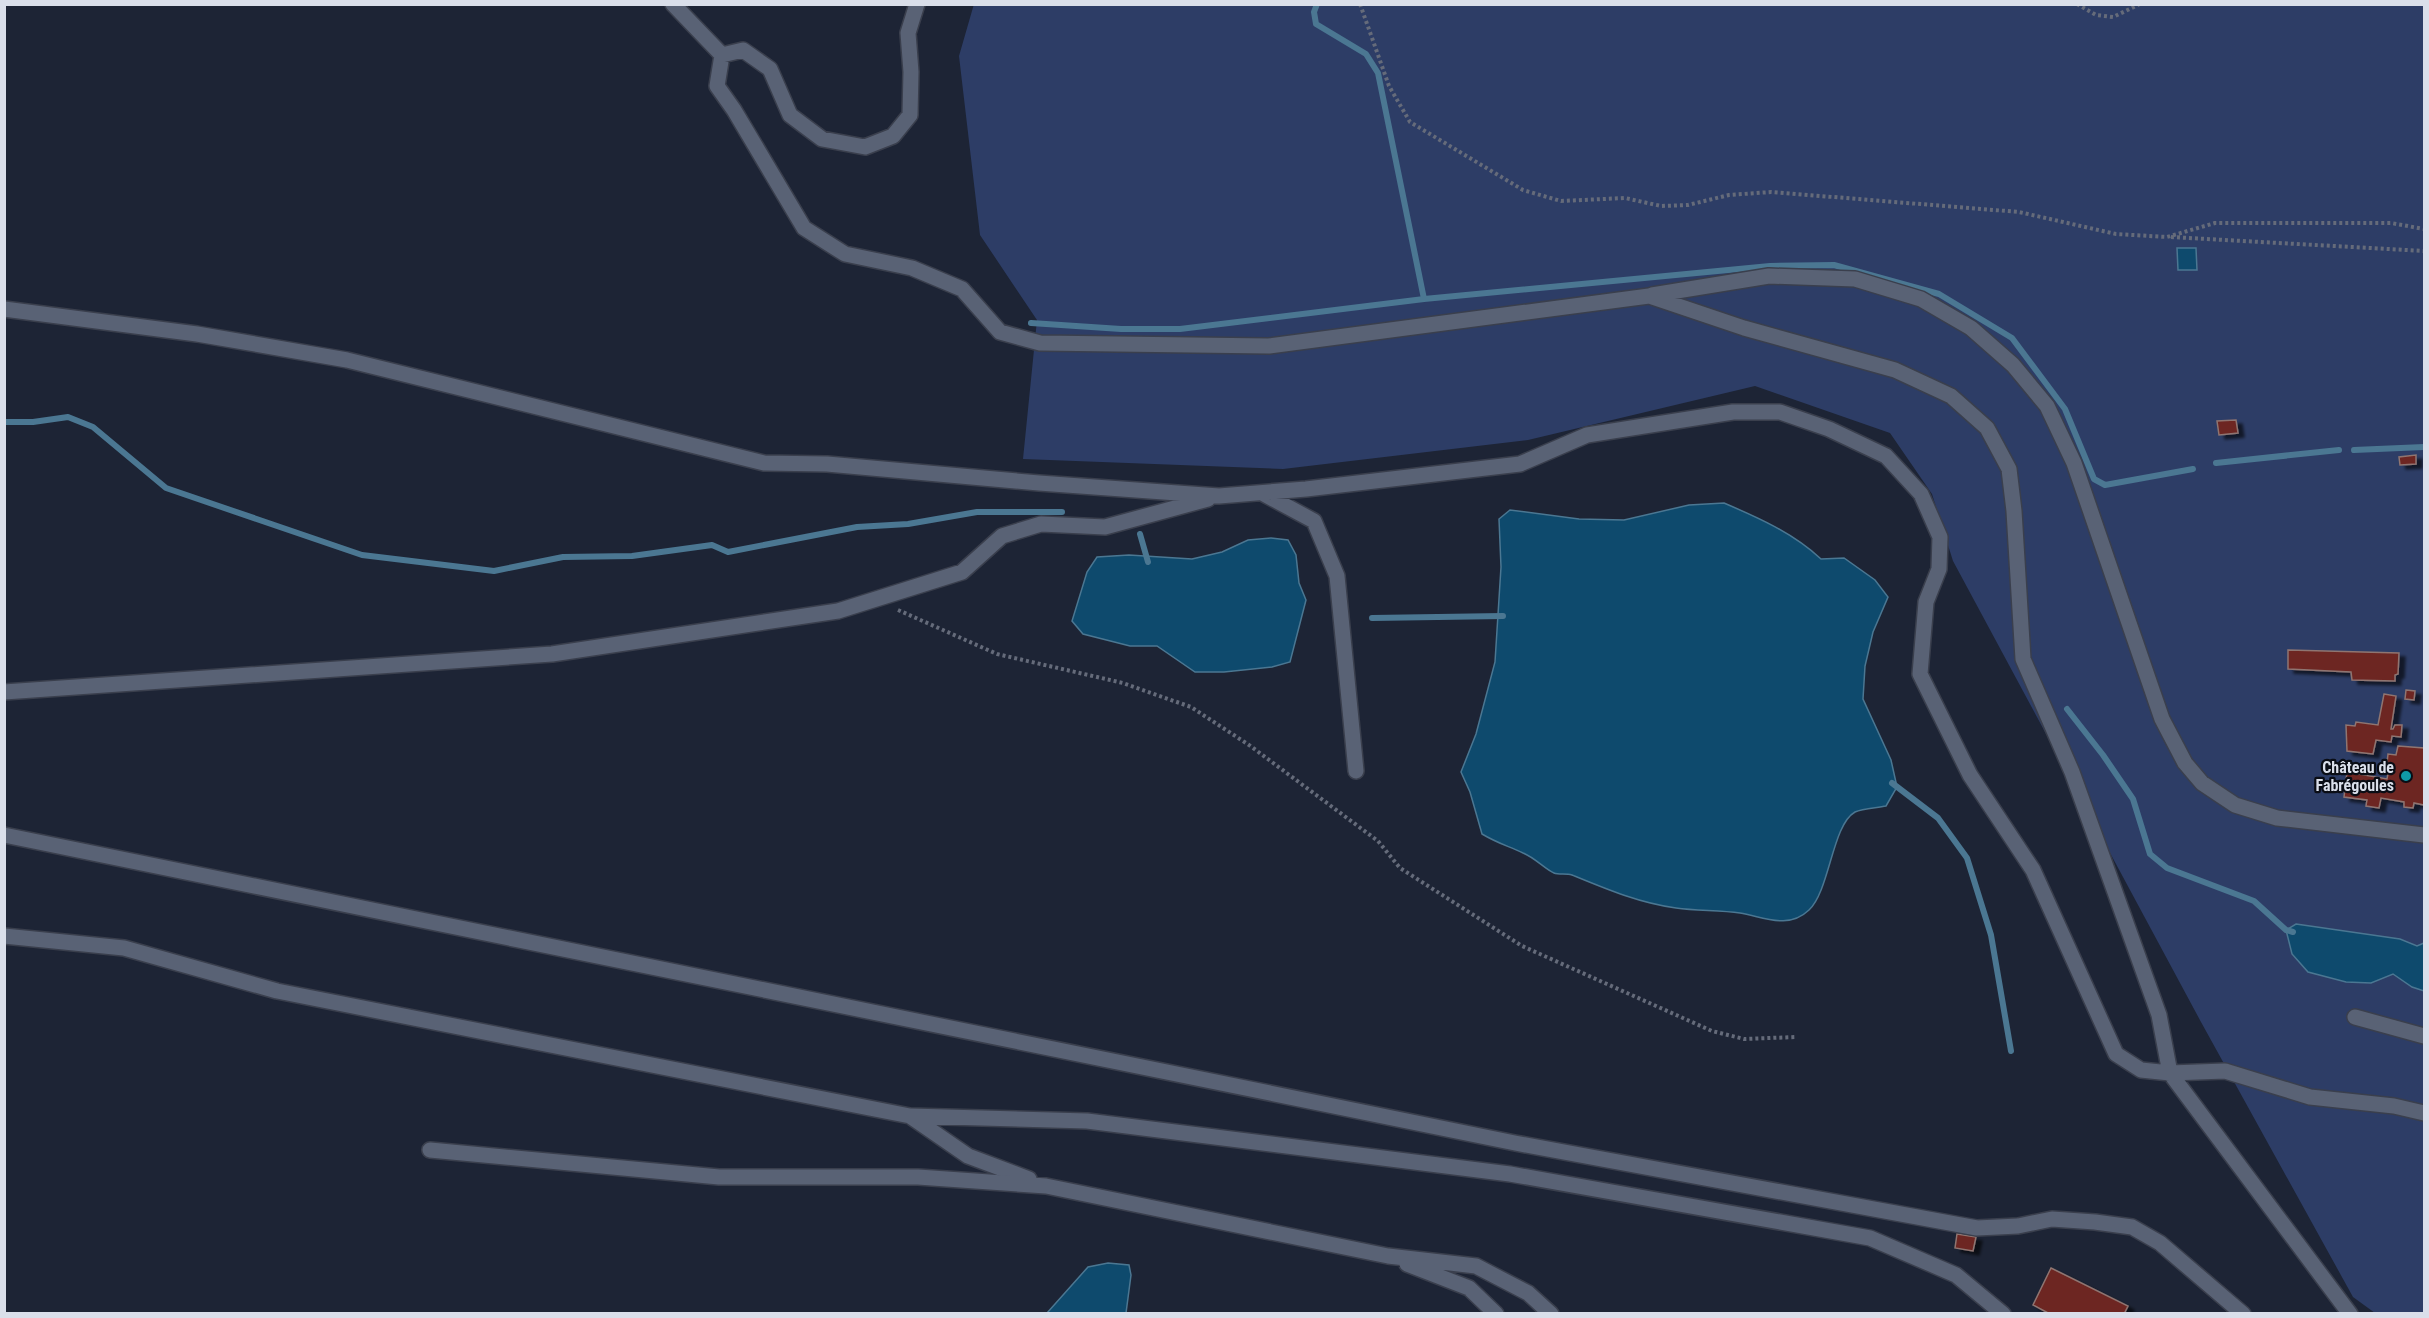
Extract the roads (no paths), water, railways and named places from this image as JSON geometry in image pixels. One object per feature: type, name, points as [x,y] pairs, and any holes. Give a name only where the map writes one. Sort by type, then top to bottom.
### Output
[{"type":"lane","points":[[673,4],[723,55]]},
{"type":"lane","points":[[723,55],[743,50],[770,69],[790,115],[822,140],[865,147],[893,136],[910,115],[911,72],[908,33],[917,4]]},
{"type":"lane","points":[[723,55],[717,86],[734,110],[804,228],[845,254],[912,268],[962,289],[1000,332],[1040,343],[1269,346],[1649,296],[1769,276],[1855,279],[1921,299],[1971,328],[2013,365],[2047,406],[2074,463],[2162,719],[2185,763],[2202,783],[2235,806],[2277,818],[2424,835]]},
{"type":"lane","points":[[1649,296],[1744,328],[1895,370],[1951,396],[1987,428],[2009,469],[2014,511],[2023,658],[2072,772],[2159,1015],[2170,1073],[2350,1314]]},
{"type":"lane","points":[[4,309],[197,333],[347,360],[764,463],[827,464],[1219,496],[1520,464],[1587,435],[1733,412],[1780,412],[1829,429],[1886,456],[1921,494],[1940,537],[1939,569],[1926,602],[1920,674],[1970,775],[2033,870],[2116,1054],[2141,1070],[2170,1073],[2224,1071],[2310,1097],[2394,1106],[2424,1113]]},
{"type":"lane","points":[[1262,492],[1314,521],[1336,576],[1356,771]]},
{"type":"lane","points":[[4,692],[552,654],[838,611],[962,572],[1002,536],[1041,524],[1105,527],[1219,496]]},
{"type":"lane","points":[[4,835],[1562,1152],[1977,1228],[2018,1226],[2052,1219],[2132,1227],[2160,1243],[2243,1314]]},
{"type":"lane","points":[[4,936],[124,948],[277,991],[910,1116],[1087,1121],[1498,1172],[1870,1238],[1956,1275],[2003,1314]]},
{"type":"lane","points":[[2355,1017],[2424,1036]]},
{"type":"lane","points":[[910,1116],[968,1156],[1046,1186]]},
{"type":"lane","points":[[430,1150],[719,1177],[918,1177],[1046,1186],[1388,1256],[1476,1266],[1528,1293],[1551,1314]]},
{"type":"lane","points":[[1388,1256],[1469,1288],[1496,1314]]},
{"type":"waterway","points":[[1317,4],[1314,12],[1316,24],[1366,54],[1378,73],[1424,299],[1770,266],[1834,265],[1939,294],[2012,338],[2065,409],[2094,479],[2105,485],[2193,469]]},
{"type":"waterway","points":[[1031,323],[1121,329],[1180,329],[1424,299]]},
{"type":"waterway","points":[[4,422],[33,422],[68,417],[93,427],[166,488],[362,555],[494,571],[563,557],[632,556],[712,545],[728,552],[857,527],[908,524],[977,512],[1062,512]]},
{"type":"waterway","points":[[2354,450],[2424,447]]},
{"type":"waterway","points":[[2216,463],[2339,450]]},
{"type":"waterway","points":[[1140,534],[1148,562]]},
{"type":"waterway","points":[[1372,618],[1503,616]]},
{"type":"waterway","points":[[2067,709],[2103,755],[2133,799],[2150,854],[2167,868],[2254,901],[2286,930],[2293,932]]},
{"type":"waterway","points":[[1892,783],[1938,818],[1967,858],[1991,935],[2011,1051]]},
{"type":"place","name":"Château de Fabrégoules","points":[[2406,776]]}]
